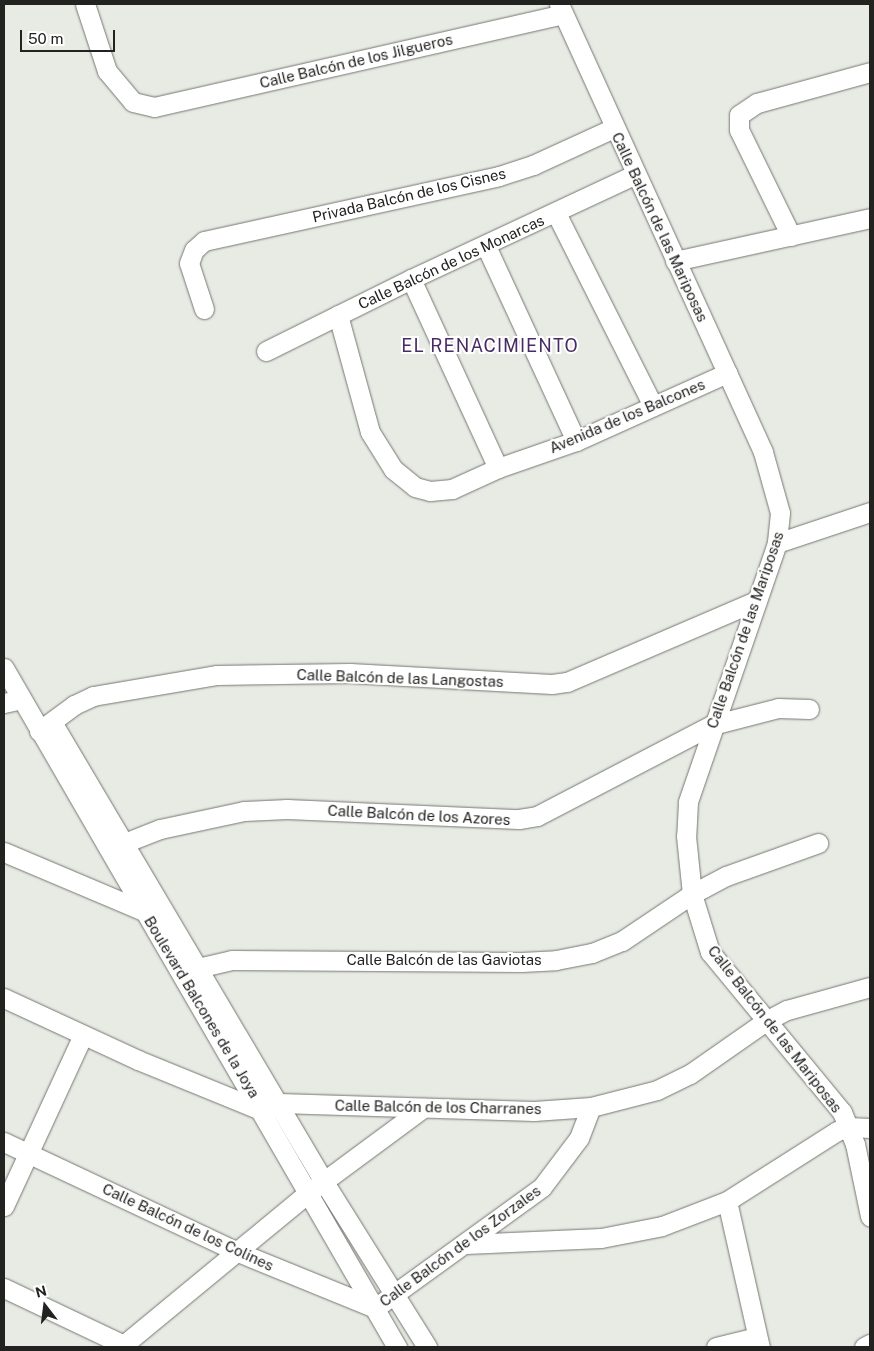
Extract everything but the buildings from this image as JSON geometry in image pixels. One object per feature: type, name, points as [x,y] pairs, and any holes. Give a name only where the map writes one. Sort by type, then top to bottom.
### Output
[{"type":"street","name":"Calle Balcón de los Jilgueros","points":[[85,4],[107,71],[133,102],[148,106],[561,9]]},
{"type":"street","name":"Calle Balcón de las Mariposas","points":[[561,9],[769,468],[780,512],[777,543],[712,725],[688,802],[686,836],[692,894],[710,952],[842,1112],[849,1127],[870,1216]]},
{"type":"street","points":[[791,236],[739,130],[740,115],[756,103],[870,72]]},
{"type":"street","name":"Privada Balcón de los Cisnes","points":[[204,309],[189,263],[197,244],[212,238],[499,176],[533,165],[614,128]]},
{"type":"street","name":"Calle Balcón de los Monarcas","points":[[266,351],[411,279],[486,246],[636,174]]},
{"type":"street","points":[[556,212],[653,406]]},
{"type":"street","points":[[675,261],[870,218]]},
{"type":"street","points":[[486,246],[576,441]]},
{"type":"street","points":[[411,279],[498,468]]},
{"type":"street","name":"Avenida de los Balcones","points":[[338,315],[363,415],[381,454],[393,469],[416,487],[440,492],[470,483],[498,468],[576,441],[726,372]]},
{"type":"street","points":[[777,543],[870,512]]},
{"type":"street","name":"Calle Balcón de las Langostas","points":[[46,726],[74,705],[93,696],[217,675],[350,673],[552,684],[567,682],[756,601]]},
{"type":"street","name":"Boulevard Balcones de la Joya","points":[[4,668],[13,701],[46,726],[271,1107],[324,1182],[427,1347]]},
{"type":"street","name":"Calle Balcón de los Azores","points":[[117,845],[160,829],[244,812],[287,809],[520,819],[537,816],[712,725],[778,708],[809,709]]},
{"type":"street","name":"Calle Balcón de las Gaviotas","points":[[190,970],[232,960],[556,960],[592,953],[622,941],[692,894],[726,876],[818,843]]},
{"type":"street","name":"Boulevard Balcones de la Joya","points":[[117,845],[146,912],[190,970]]},
{"type":"street","points":[[4,852],[146,912]]},
{"type":"street","name":"Calle Balcón de los Charranes","points":[[4,998],[84,1035],[271,1107],[534,1111],[590,1107],[657,1090],[690,1074],[766,1021],[787,1010],[870,987]]},
{"type":"street","points":[[4,1206],[27,1153],[84,1035]]},
{"type":"street","name":"Boulevard Balcones de la Joya","points":[[271,1107],[308,1193],[397,1347]]},
{"type":"street","name":"Calle Balcón de los Zorzales","points":[[375,1308],[396,1295],[542,1187],[579,1138],[590,1107]]},
{"type":"street","points":[[4,1288],[124,1347],[308,1193],[423,1108]]},
{"type":"street","points":[[466,1244],[635,1234],[727,1202],[823,1139],[849,1127],[870,1128]]},
{"type":"street","name":"Calle Balcón de los Colines","points":[[4,1142],[238,1252],[375,1308]]},
{"type":"street","points":[[716,1347],[758,1342],[727,1202]]},
{"type":"street","points":[[864,1347],[870,1344]]},
{"type":"district","name":"EL RENACIMIENTO","points":[[490,346]]}]
